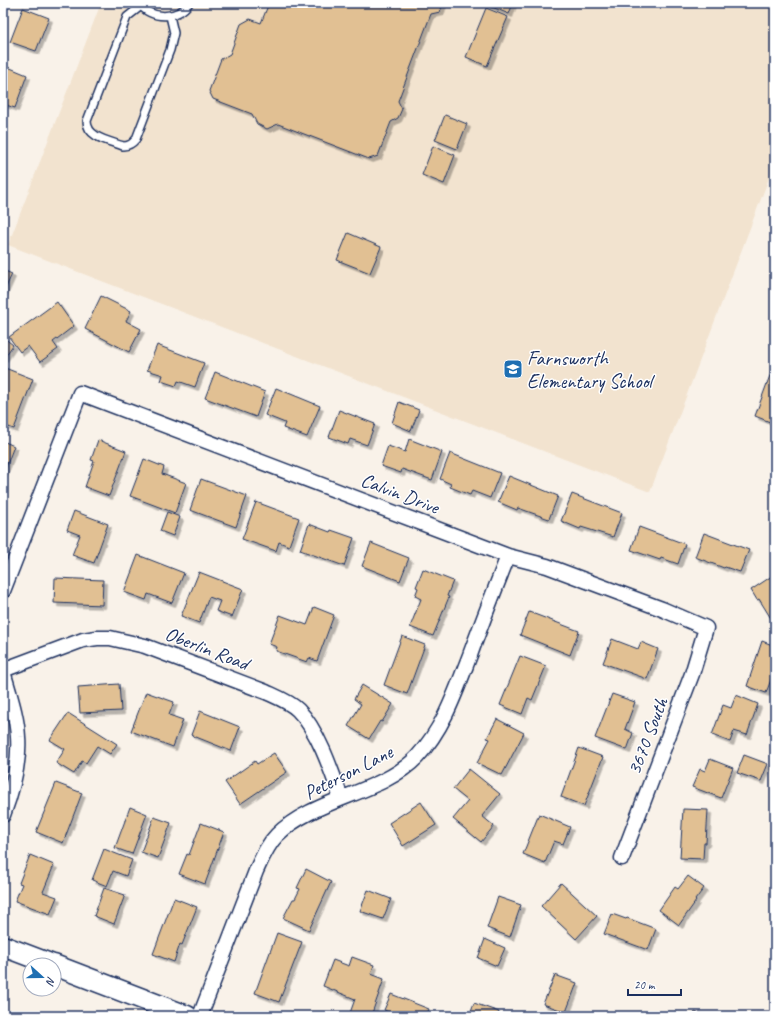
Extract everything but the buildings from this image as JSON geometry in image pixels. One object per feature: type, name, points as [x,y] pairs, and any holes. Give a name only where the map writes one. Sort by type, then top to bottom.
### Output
[{"type":"street","name":"Calvin Drive","points":[[3,591],[80,393],[508,556],[546,566],[662,609],[706,628]]},
{"type":"street","name":"Peterson Lane","points":[[200,1016],[265,852],[277,835],[290,824],[315,810],[396,773],[416,758],[433,738],[448,710],[508,556]]},
{"type":"street","name":"3670 South","points":[[622,858],[692,674],[706,628]]},
{"type":"street","name":"Oberlin Road","points":[[3,671],[83,640],[110,638],[146,646],[266,692],[284,700],[298,709],[310,724],[342,798]]},
{"type":"street","points":[[3,671],[15,716],[19,738],[14,779],[3,815]]},
{"type":"street","points":[[3,946],[32,957]]},
{"type":"street","points":[[62,968],[187,1016]]},
{"type":"lane","points":[[170,16],[174,33],[170,50],[136,139],[132,144],[123,146],[94,135],[89,131],[87,121],[127,17],[140,4],[149,12],[159,16],[170,16],[179,12],[189,3]]},
{"type":"shaded area","name":"Farnsworth Elementary School","points":[[101,3],[775,3],[775,162],[650,492],[8,245]]},
{"type":"place","name":"Farnsworth Elementary School","points":[[513,369]]}]
